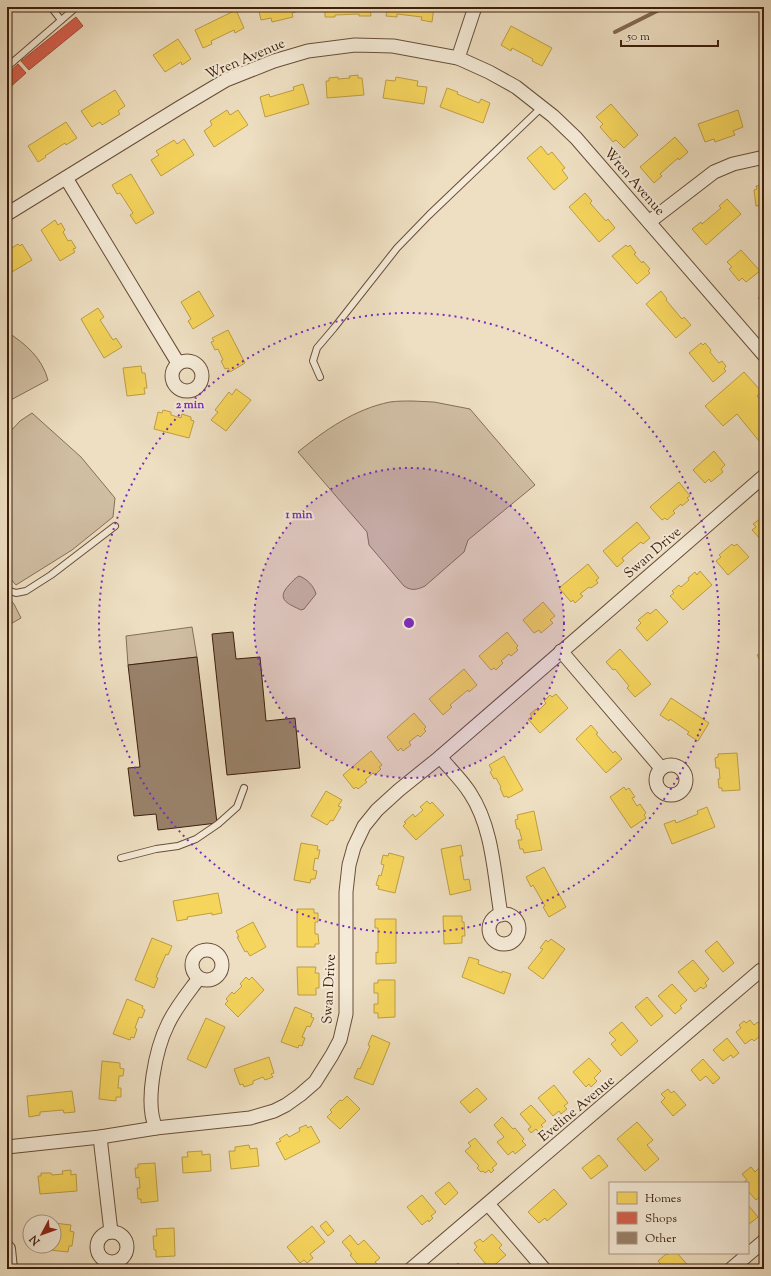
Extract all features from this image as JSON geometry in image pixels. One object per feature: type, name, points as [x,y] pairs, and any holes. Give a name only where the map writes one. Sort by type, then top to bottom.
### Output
[{"type":"street","points":[[458,58],[476,7]]},
{"type":"street","name":"Wren Avenue","points":[[7,214],[226,80],[274,61],[308,51],[355,45],[393,46],[458,58],[489,72],[516,87],[554,116],[576,138],[764,355]]},
{"type":"street","points":[[649,222],[714,172],[733,164],[764,157]]},
{"type":"street","points":[[66,178],[178,363]]},
{"type":"street","name":"Swan Drive","points":[[7,1147],[256,1117],[286,1105],[315,1082],[340,1040],[346,1014],[346,892],[349,865],[354,847],[364,826],[377,810],[399,790],[440,757],[764,476]]},
{"type":"street","points":[[561,651],[661,768]]},
{"type":"street","points":[[440,757],[469,791],[476,803],[486,827],[501,915]]},
{"type":"street","name":"Eveline Avenue","points":[[411,1269],[761,970]]},
{"type":"street","points":[[156,1128],[152,1120],[151,1113],[152,1079],[162,1038],[177,1008],[199,978]]},
{"type":"street","points":[[100,1137],[111,1232]]},
{"type":"street","points":[[488,1204],[544,1269]]},
{"type":"street","points":[[749,1254],[764,1241]]},
{"type":"street","points":[[7,1248],[9,1269]]},
{"type":"street","points":[[731,1269],[749,1254]]},
{"type":"lane","points":[[51,7],[61,20]]},
{"type":"lane","points":[[7,67],[73,10],[70,7]]},
{"type":"lane","points":[[320,377],[313,361],[317,348],[397,248],[429,214],[542,107]]},
{"type":"lane","points":[[7,590],[16,593],[26,591],[52,575],[115,526]]},
{"type":"lane","points":[[121,858],[156,849],[178,846],[196,839],[218,824],[237,807],[244,788]]},
{"type":"shaded area","points":[[7,332],[21,341],[32,352],[42,365],[48,380],[7,402]]},
{"type":"shaded area","points":[[398,401],[434,402],[470,409],[535,485],[468,540],[464,552],[425,586],[409,589],[404,586],[369,545],[367,532],[298,452],[330,428],[353,415],[377,405]]},
{"type":"shaded area","points":[[32,413],[81,457],[115,498],[113,517],[72,550],[16,585],[7,575],[7,435],[20,421]]},
{"type":"shaded area","points":[[299,576],[309,583],[316,594],[304,609],[301,610],[285,601],[283,598],[285,590]]},
{"type":"shaded area","points":[[7,596],[14,604],[21,618],[7,626]]},
{"type":"shaded area","points":[[192,627],[197,657],[128,665],[126,636]]},
{"type":"building: Homes","points":[[258,7],[301,7],[301,10],[292,13],[293,17],[272,22],[271,18],[261,20]]},
{"type":"building: Homes","points":[[325,7],[370,7],[371,16],[359,16],[359,14],[325,17]]},
{"type":"building: Homes","points":[[388,7],[434,7],[432,22],[421,20],[422,17],[397,14],[397,17],[386,16]]},
{"type":"building: Homes","points":[[236,10],[244,28],[235,33],[234,30],[211,41],[212,44],[203,48],[195,30]]},
{"type":"building: Homes","points":[[511,26],[552,48],[542,66],[532,61],[533,59],[512,48],[511,51],[501,45]]},
{"type":"building: Homes","points":[[178,39],[191,59],[182,65],[181,62],[165,72],[153,55]]},
{"type":"building: Homes","points":[[358,75],[358,78],[362,78],[364,95],[327,98],[326,81],[329,81],[329,78],[350,78],[349,76]]},
{"type":"building: Homes","points":[[396,77],[418,81],[417,86],[427,87],[424,104],[383,98],[386,80],[395,81]]},
{"type":"building: Homes","points":[[303,84],[309,104],[265,117],[260,97],[269,94],[270,97],[294,90],[293,87]]},
{"type":"building: Homes","points":[[447,88],[479,103],[481,99],[490,103],[483,123],[440,107]]},
{"type":"building: Homes","points":[[115,90],[125,106],[118,111],[120,114],[102,125],[100,122],[92,127],[81,111]]},
{"type":"building: Homes","points":[[611,104],[638,135],[624,148],[616,140],[613,142],[600,127],[603,124],[596,117]]},
{"type":"building: Homes","points":[[227,110],[230,115],[238,110],[248,125],[214,147],[204,131],[212,125],[210,121]]},
{"type":"building: Homes","points":[[738,110],[743,127],[733,131],[735,135],[715,142],[714,139],[705,142],[698,124]]},
{"type":"building: Homes","points":[[66,122],[77,138],[66,145],[65,143],[38,162],[28,146]]},
{"type":"building: Homes","points":[[675,137],[688,152],[679,160],[678,158],[660,174],[662,176],[654,183],[640,167]]},
{"type":"building: Homes","points":[[184,139],[194,155],[161,176],[151,160],[159,155],[156,151],[174,140],[177,144]]},
{"type":"building: Homes","points":[[541,146],[548,155],[552,152],[565,168],[562,170],[568,178],[554,190],[527,158]]},
{"type":"building: Homes","points":[[131,174],[154,213],[136,224],[130,215],[133,213],[120,193],[117,194],[112,185]]},
{"type":"building: Homes","points":[[764,185],[764,205],[756,206],[754,190],[757,189],[756,186]]},
{"type":"building: Homes","points":[[585,193],[592,201],[590,203],[606,221],[608,219],[615,228],[599,242],[569,207]]},
{"type":"building: Homes","points":[[727,199],[741,214],[706,245],[692,229],[701,222],[702,224],[721,208],[719,206]]},
{"type":"building: Homes","points":[[55,220],[58,225],[61,223],[65,230],[63,232],[68,241],[71,240],[76,248],[73,249],[75,252],[60,261],[41,230]]},
{"type":"building: Homes","points":[[18,244],[20,246],[22,244],[32,260],[7,275],[7,254],[11,251],[10,249]]},
{"type":"building: Homes","points":[[626,245],[628,247],[630,245],[636,253],[634,254],[650,269],[648,271],[650,273],[637,284],[612,256]]},
{"type":"building: Homes","points":[[741,250],[760,271],[746,282],[742,278],[739,281],[729,269],[732,267],[727,262]]},
{"type":"building: Homes","points":[[199,291],[214,316],[193,329],[188,321],[191,319],[181,302]]},
{"type":"building: Homes","points":[[661,291],[667,299],[666,300],[682,319],[684,317],[691,325],[676,338],[646,304]]},
{"type":"building: Homes","points":[[764,293],[764,308],[759,302],[761,301],[758,298]]},
{"type":"building: Homes","points":[[98,308],[104,317],[100,320],[113,340],[116,338],[122,347],[104,358],[81,319]]},
{"type":"building: Homes","points":[[228,330],[245,363],[230,372],[228,368],[225,369],[218,349],[215,350],[211,342],[214,341],[212,338]]},
{"type":"building: Homes","points":[[701,343],[703,345],[705,343],[719,363],[722,361],[726,366],[724,369],[726,371],[713,382],[689,353]]},
{"type":"building: Homes","points":[[141,366],[142,373],[145,373],[147,388],[144,388],[145,394],[127,396],[123,368]]},
{"type":"building: Homes","points":[[744,372],[762,392],[757,396],[764,405],[764,437],[759,441],[737,414],[723,426],[705,406]]},
{"type":"building: Homes","points":[[236,389],[251,400],[226,431],[211,420],[218,412],[215,410],[229,392],[232,395]]},
{"type":"building: Homes","points":[[163,410],[171,412],[171,415],[181,418],[182,414],[191,417],[191,420],[194,421],[189,438],[154,429],[158,412],[162,413]]},
{"type":"building: Homes","points":[[714,451],[725,465],[721,469],[723,472],[711,482],[709,479],[705,483],[693,470]]},
{"type":"building: Homes","points":[[679,482],[690,496],[687,498],[689,500],[682,506],[681,504],[673,511],[675,513],[667,520],[665,518],[662,520],[650,507]]},
{"type":"building: Homes","points":[[760,519],[762,521],[764,519],[764,543],[752,530],[756,527],[753,524]]},
{"type":"building: Homes","points":[[637,522],[650,538],[643,544],[641,542],[622,558],[624,561],[617,567],[603,551]]},
{"type":"building: Homes","points":[[732,544],[734,546],[737,544],[749,557],[728,575],[716,561],[721,557],[719,555]]},
{"type":"building: Homes","points":[[588,564],[599,578],[596,580],[598,583],[591,588],[589,587],[580,594],[583,596],[575,603],[573,600],[571,602],[559,588]]},
{"type":"building: Homes","points":[[700,571],[712,585],[683,610],[670,596],[674,593],[672,591],[679,585],[681,587],[695,572],[697,575]]},
{"type":"building: Homes","points":[[543,602],[555,616],[550,620],[553,623],[541,633],[539,630],[534,633],[523,620]]},
{"type":"building: Homes","points":[[656,609],[668,622],[647,641],[636,628],[641,623],[638,620],[648,612],[650,614]]},
{"type":"building: Homes","points":[[507,632],[518,646],[516,648],[518,650],[511,656],[509,654],[501,661],[503,663],[496,670],[494,668],[491,670],[479,656]]},
{"type":"building: Homes","points":[[620,649],[651,684],[635,697],[627,688],[629,686],[615,669],[613,670],[606,662]]},
{"type":"building: Homes","points":[[764,651],[764,669],[757,655]]},
{"type":"building: Homes","points":[[464,669],[477,685],[469,692],[468,690],[450,705],[452,707],[443,715],[429,699]]},
{"type":"building: Homes","points":[[556,694],[568,708],[540,733],[528,719],[532,717],[530,714],[536,709],[538,711],[546,703],[544,701],[550,695],[552,697]]},
{"type":"building: Homes","points":[[671,698],[709,723],[698,741],[687,734],[689,732],[670,719],[669,721],[660,715]]},
{"type":"building: Homes","points":[[414,713],[426,727],[424,729],[426,731],[420,737],[418,735],[409,742],[411,745],[403,751],[401,748],[398,751],[387,737]]},
{"type":"building: Homes","points":[[591,725],[598,733],[596,734],[613,753],[615,751],[622,759],[606,773],[576,739]]},
{"type":"building: Homes","points":[[371,751],[382,765],[379,767],[381,769],[375,775],[373,773],[365,780],[367,782],[358,789],[356,787],[354,789],[343,775]]},
{"type":"building: Homes","points":[[737,753],[740,790],[722,791],[722,788],[719,788],[719,768],[716,768],[715,758],[718,757],[718,754]]},
{"type":"building: Homes","points":[[504,756],[523,790],[508,798],[507,796],[504,797],[496,778],[494,779],[490,772],[492,770],[489,765]]},
{"type":"building: Homes","points":[[624,787],[626,790],[629,788],[635,797],[632,798],[637,806],[640,804],[646,813],[644,815],[646,818],[631,828],[610,797]]},
{"type":"building: Homes","points":[[326,791],[342,800],[338,806],[341,807],[333,821],[331,820],[327,825],[311,816]]},
{"type":"building: Homes","points":[[427,801],[430,804],[432,802],[444,815],[416,840],[403,826],[406,823],[404,822],[413,814],[415,817],[423,810],[420,807]]},
{"type":"building: Homes","points":[[707,807],[715,827],[672,844],[664,824],[675,820],[676,823],[698,814],[697,811]]},
{"type":"building: Homes","points":[[534,811],[542,850],[524,853],[523,849],[520,849],[518,840],[522,840],[515,820],[518,819],[517,815]]},
{"type":"building: Homes","points":[[301,843],[318,846],[317,850],[320,850],[318,859],[315,858],[313,870],[317,871],[315,879],[311,879],[310,883],[294,880]]},
{"type":"building: Homes","points":[[461,845],[463,856],[460,856],[464,880],[469,879],[471,890],[450,895],[441,849]]},
{"type":"building: Homes","points":[[389,853],[404,857],[395,893],[378,889],[379,886],[376,885],[379,875],[381,876],[384,865],[381,864],[383,855],[388,856]]},
{"type":"building: Homes","points":[[544,867],[566,907],[549,917],[543,907],[545,906],[533,885],[531,887],[526,877]]},
{"type":"building: Homes","points":[[218,893],[222,913],[187,917],[188,919],[177,921],[173,901]]},
{"type":"building: Homes","points":[[297,909],[314,909],[314,913],[318,913],[318,922],[315,922],[315,934],[318,934],[319,944],[315,944],[315,947],[297,947]]},
{"type":"building: Homes","points":[[443,916],[462,916],[465,936],[462,936],[462,943],[444,944]]},
{"type":"building: Homes","points":[[375,919],[396,919],[396,963],[376,964],[376,952],[378,953],[378,928],[375,928]]},
{"type":"building: Homes","points":[[253,922],[266,947],[250,956],[247,951],[245,952],[237,937],[239,937],[236,931]]},
{"type":"building: Homes","points":[[152,938],[172,946],[168,955],[166,954],[156,977],[158,978],[154,988],[135,980]]},
{"type":"building: Homes","points":[[551,939],[565,949],[543,979],[528,968],[543,949],[540,948],[546,940],[548,942]]},
{"type":"building: Homes","points":[[717,941],[734,963],[723,972],[705,951]]},
{"type":"building: Homes","points":[[469,957],[479,960],[478,964],[502,973],[502,971],[511,974],[504,994],[462,977]]},
{"type":"building: Homes","points":[[693,960],[709,979],[705,983],[707,986],[703,989],[701,987],[695,992],[678,972]]},
{"type":"building: Homes","points":[[297,967],[316,967],[315,973],[319,973],[319,988],[316,988],[316,995],[298,995]]},
{"type":"building: Homes","points":[[246,977],[249,980],[252,977],[264,990],[238,1017],[225,1004],[228,1001],[226,999],[232,992],[234,994],[242,986],[240,984]]},
{"type":"building: Homes","points":[[378,980],[395,980],[395,1017],[378,1018],[378,1013],[374,1013],[374,1004],[378,1004],[378,993],[374,993],[374,983],[378,983]]},
{"type":"building: Homes","points":[[672,984],[687,1000],[680,1006],[682,1008],[675,1014],[658,996]]},
{"type":"building: Homes","points":[[647,997],[663,1016],[651,1026],[635,1007]]},
{"type":"building: Homes","points":[[127,999],[143,1006],[142,1008],[145,1010],[142,1018],[139,1017],[135,1028],[137,1029],[134,1038],[131,1037],[130,1040],[113,1034]]},
{"type":"building: Homes","points":[[295,1007],[312,1014],[311,1017],[314,1018],[310,1027],[307,1026],[302,1037],[305,1038],[302,1046],[299,1045],[298,1048],[281,1042]]},
{"type":"building: Homes","points":[[764,1010],[764,1019],[760,1013]]},
{"type":"building: Homes","points":[[206,1018],[225,1027],[206,1068],[187,1059]]},
{"type":"building: Homes","points":[[750,1020],[754,1025],[758,1022],[764,1030],[764,1033],[754,1041],[752,1039],[745,1044],[736,1032],[741,1028],[739,1025],[744,1021],[746,1023]]},
{"type":"building: Homes","points":[[622,1022],[638,1041],[621,1056],[611,1044],[616,1040],[609,1033]]},
{"type":"building: Homes","points":[[372,1035],[390,1043],[373,1085],[354,1078],[358,1068],[360,1069],[370,1046],[368,1045]]},
{"type":"building: Homes","points":[[727,1038],[739,1053],[733,1058],[731,1055],[723,1061],[713,1050]]},
{"type":"building: Homes","points":[[269,1057],[274,1073],[271,1074],[273,1077],[265,1080],[263,1077],[253,1081],[253,1084],[244,1087],[243,1084],[240,1085],[234,1069]]},
{"type":"building: Homes","points":[[589,1058],[601,1071],[594,1078],[597,1081],[591,1087],[589,1084],[586,1087],[573,1072]]},
{"type":"building: Homes","points":[[703,1059],[720,1078],[713,1084],[706,1076],[700,1081],[691,1070]]},
{"type":"building: Homes","points":[[102,1061],[120,1063],[120,1068],[124,1069],[123,1076],[119,1076],[118,1088],[121,1088],[121,1097],[116,1097],[116,1101],[99,1099]]},
{"type":"building: Homes","points":[[554,1085],[568,1103],[564,1106],[567,1109],[561,1114],[559,1111],[553,1116],[538,1098]]},
{"type":"building: Homes","points":[[477,1088],[487,1099],[470,1113],[460,1102]]},
{"type":"building: Homes","points":[[668,1089],[671,1093],[674,1091],[686,1105],[673,1116],[661,1102],[665,1098],[661,1094]]},
{"type":"building: Homes","points":[[72,1091],[75,1112],[64,1113],[63,1110],[40,1112],[40,1115],[29,1117],[27,1096]]},
{"type":"building: Homes","points":[[347,1096],[360,1109],[340,1129],[327,1117],[332,1112],[330,1110],[340,1100],[342,1101]]},
{"type":"building: Homes","points":[[531,1105],[546,1121],[541,1125],[543,1127],[538,1132],[536,1129],[531,1133],[528,1129],[531,1127],[520,1114]]},
{"type":"building: Homes","points":[[502,1117],[513,1129],[515,1128],[524,1139],[522,1141],[526,1145],[515,1154],[513,1151],[508,1155],[497,1142],[504,1137],[494,1125]]},
{"type":"building: Homes","points":[[637,1122],[653,1140],[647,1145],[659,1159],[645,1171],[617,1139]]},
{"type":"building: Homes","points":[[306,1125],[308,1128],[311,1126],[320,1142],[285,1160],[276,1143],[281,1141],[279,1139],[287,1134],[289,1137],[300,1131],[299,1128]]},
{"type":"building: Homes","points":[[475,1138],[497,1164],[492,1168],[494,1170],[491,1173],[489,1170],[485,1173],[483,1171],[481,1172],[477,1168],[479,1166],[465,1151],[471,1146],[468,1143]]},
{"type":"building: Homes","points":[[249,1145],[250,1149],[257,1148],[259,1166],[231,1169],[229,1151],[235,1151],[235,1147]]},
{"type":"building: Homes","points":[[202,1151],[202,1155],[210,1154],[211,1171],[183,1173],[182,1157],[188,1157],[187,1152]]},
{"type":"building: Homes","points":[[599,1155],[608,1166],[591,1179],[582,1168]]},
{"type":"building: Homes","points":[[155,1163],[158,1201],[141,1203],[141,1199],[138,1199],[137,1188],[140,1188],[139,1177],[136,1178],[135,1168],[138,1168],[138,1164]]},
{"type":"building: Homes","points":[[751,1167],[755,1172],[760,1167],[764,1171],[764,1194],[756,1200],[749,1192],[749,1182],[744,1182],[747,1180],[742,1174]]},
{"type":"building: Homes","points":[[71,1170],[71,1175],[76,1174],[77,1191],[40,1194],[38,1176],[41,1176],[41,1173],[51,1173],[52,1175],[63,1174],[62,1171]]},
{"type":"building: Homes","points":[[449,1182],[458,1193],[445,1205],[435,1193]]},
{"type":"building: Homes","points":[[554,1189],[567,1204],[547,1221],[545,1218],[539,1223],[528,1212]]},
{"type":"building: Homes","points":[[422,1195],[436,1212],[431,1216],[433,1218],[429,1222],[428,1220],[422,1225],[407,1207]]},
{"type":"building: Homes","points":[[749,1206],[758,1217],[749,1224]]},
{"type":"building: Homes","points":[[326,1221],[334,1231],[328,1236],[320,1226]]},
{"type":"building: Homes","points":[[62,1224],[71,1225],[70,1231],[74,1232],[72,1246],[69,1246],[68,1252],[62,1251]]},
{"type":"building: Homes","points":[[312,1226],[325,1242],[310,1254],[313,1258],[307,1263],[304,1260],[300,1263],[287,1247]]},
{"type":"building: Homes","points":[[174,1228],[175,1256],[156,1257],[153,1236],[157,1236],[156,1229]]},
{"type":"building: Homes","points":[[492,1234],[502,1245],[499,1248],[506,1255],[490,1269],[474,1250],[477,1247],[474,1243],[480,1239],[483,1242]]},
{"type":"building: Homes","points":[[350,1235],[358,1245],[364,1240],[380,1258],[375,1262],[377,1264],[370,1269],[362,1269],[350,1255],[352,1254],[342,1242]]},
{"type":"building: Homes","points":[[666,1254],[678,1254],[691,1269],[665,1269],[658,1261]]},
{"type":"building: Homes","points":[[458,1263],[463,1269],[451,1269]]},
{"type":"building: Shops","points":[[76,17],[83,26],[29,70],[21,61]]},
{"type":"building: Shops","points":[[18,64],[26,73],[7,90],[7,74]]},
{"type":"building: Other","points":[[233,632],[236,659],[260,657],[266,721],[295,718],[300,768],[227,775],[212,634]]},
{"type":"building: Other","points":[[197,657],[217,823],[158,830],[156,814],[134,816],[128,768],[140,767],[128,665]]},
{"type":"waterway","points":[[615,32],[665,7]]}]
